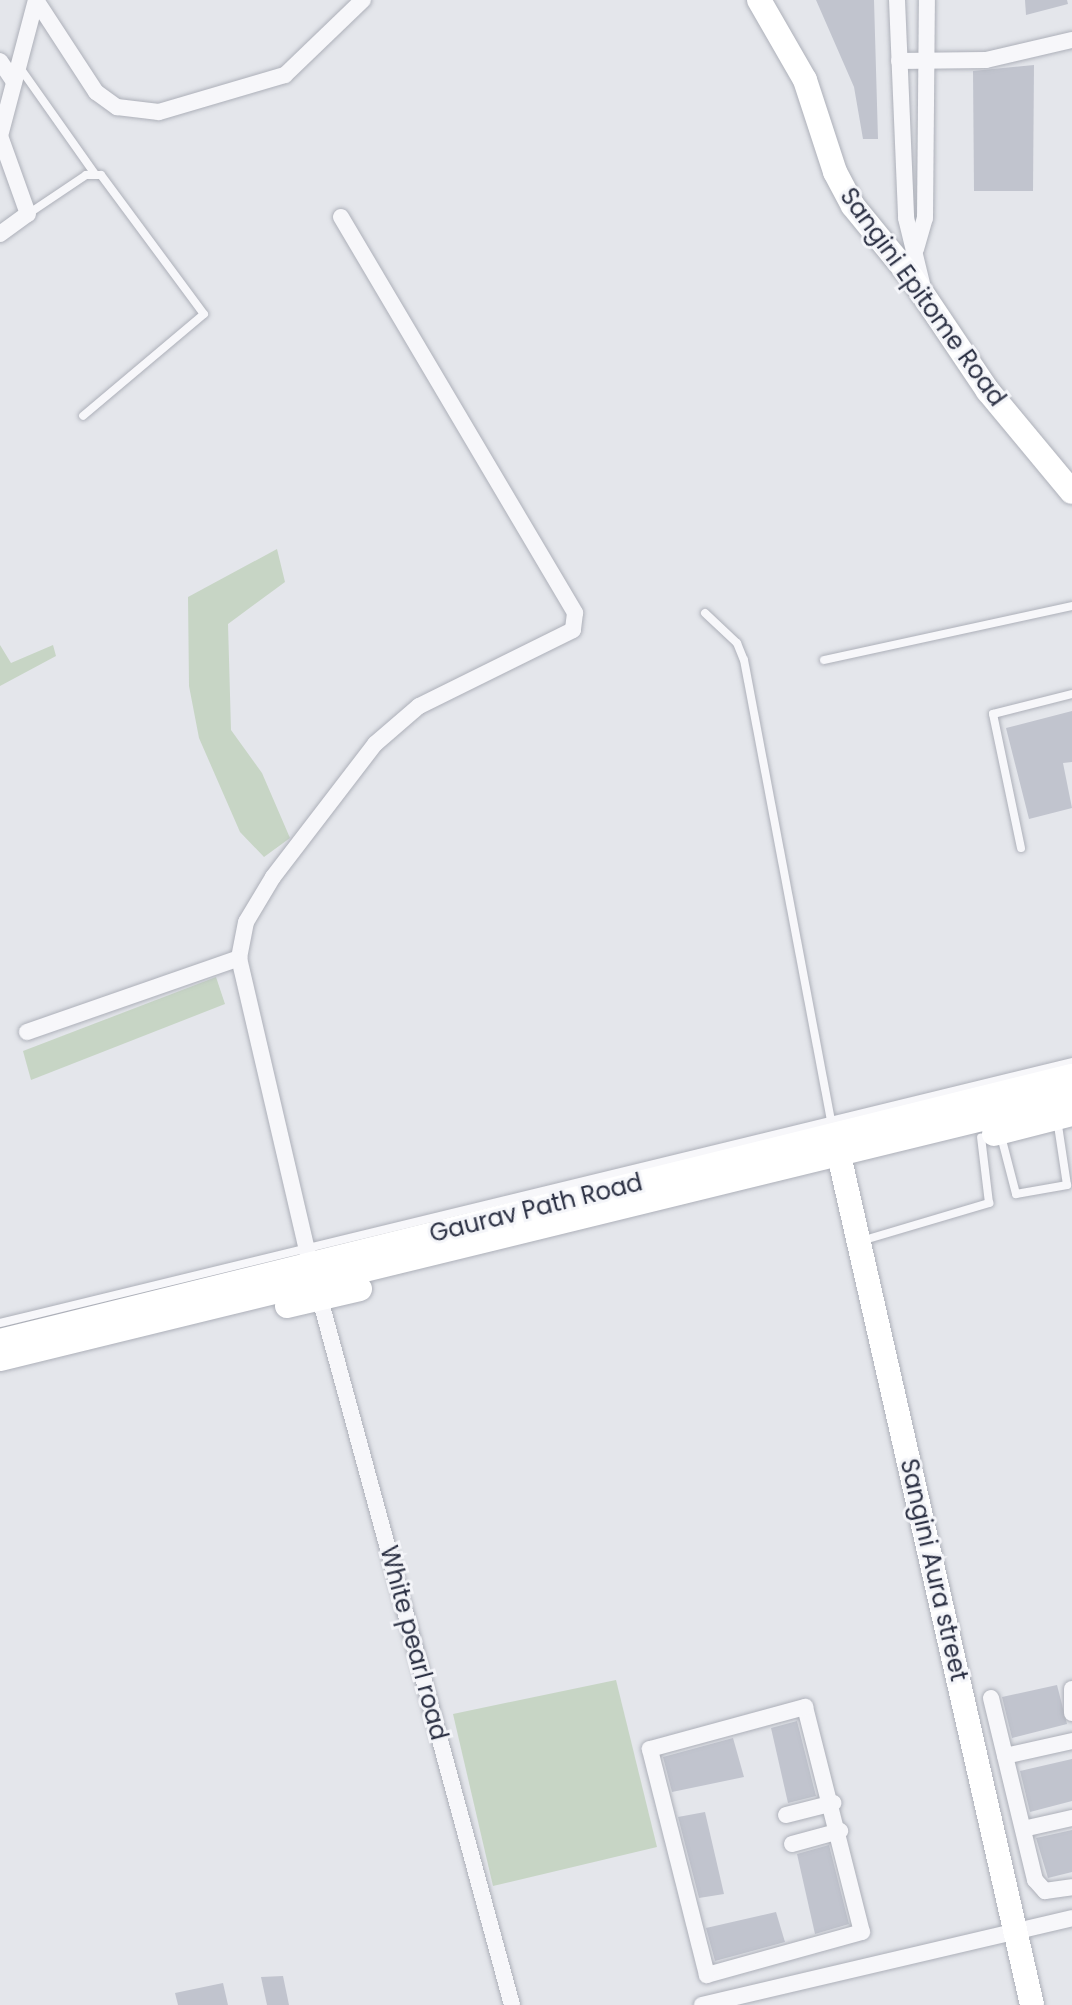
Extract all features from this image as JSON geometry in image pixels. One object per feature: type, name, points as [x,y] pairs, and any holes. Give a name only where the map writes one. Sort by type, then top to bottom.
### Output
[{"type":"street","points":[[36,0],[96,92],[117,107],[159,112],[285,75],[363,0]]},
{"type":"street","points":[[0,234],[28,214],[0,136],[36,0]]},
{"type":"street","name":"Sangini Epitome Road","points":[[759,0],[805,80],[835,172],[853,206],[924,297],[988,391],[1072,492]]},
{"type":"street","points":[[916,250],[925,218],[927,8],[897,8],[906,218],[916,250],[924,297]]},
{"type":"street","points":[[899,61],[986,60],[1072,40]]},
{"type":"street","points":[[0,61],[14,82]]},
{"type":"street","points":[[27,1032],[239,958],[246,922],[273,877],[401,719],[573,630],[575,613],[560,584],[377,288],[341,217]]},
{"type":"street","name":"White pearl road","points":[[239,958],[313,1272],[512,2005]]},
{"type":"street","name":"Gaurav Path Road","points":[[837,1146],[1072,1076]]},
{"type":"street","name":"Gaurav Path Road","points":[[0,1341],[313,1272],[837,1146],[1072,1097]]},
{"type":"street","points":[[0,1374],[313,1272],[837,1146],[991,1134],[1064,1116]]},
{"type":"street","name":"Sangini Aura street","points":[[837,1146],[1018,1931],[1032,2005]]},
{"type":"street","name":"Gaurav Path Road","points":[[0,1359],[313,1272]]},
{"type":"street","points":[[1072,1689],[1072,1713]]},
{"type":"street","points":[[991,1698],[1040,1886],[1072,1887]]},
{"type":"street","points":[[805,1707],[833,1803],[862,1932],[815,1948],[703,1973],[650,1749],[805,1707]]},
{"type":"street","points":[[1005,1756],[1072,1741]]},
{"type":"street","points":[[786,1815],[833,1803]]},
{"type":"street","points":[[1023,1829],[1072,1818]]},
{"type":"street","points":[[792,1844],[840,1831]]},
{"type":"street","points":[[702,2005],[1072,1918]]},
{"type":"street","points":[[815,1948],[822,1977]]},
{"type":"lane","points":[[18,65],[95,174],[110,182],[204,314],[83,416]]},
{"type":"lane","points":[[28,214],[95,174]]},
{"type":"lane","points":[[824,660],[1072,606]]},
{"type":"lane","points":[[705,613],[737,643],[744,660],[837,1146],[1072,1062]]},
{"type":"lane","points":[[1021,848],[993,714],[1072,694]]},
{"type":"lane","points":[[991,1134],[1016,1194],[1067,1185],[1064,1116]]},
{"type":"lane","points":[[858,1242],[989,1203],[991,1134]]},
{"type":"lane","points":[[0,1323],[313,1272]]},
{"type":"green space","points":[[277,549],[285,582],[228,624],[231,730],[262,773],[290,838],[264,857],[240,832],[199,738],[189,686],[188,597]]},
{"type":"green space","points":[[0,645],[11,663],[53,645],[56,656],[0,686]]},
{"type":"green space","points":[[216,977],[225,1004],[31,1080],[23,1051]]},
{"type":"green space","points":[[616,1680],[657,1847],[493,1886],[453,1714]]},
{"type":"building","points":[[816,0],[874,0],[878,139],[863,139],[854,87]]},
{"type":"building","points":[[1025,0],[1067,0],[1068,4],[1026,15]]},
{"type":"building","points":[[1034,65],[1033,191],[974,191],[973,71]]},
{"type":"building","points":[[1072,711],[1072,762],[1063,763],[1072,808],[1029,819],[1006,728]]},
{"type":"building","points":[[1057,1685],[1067,1724],[1012,1738],[1002,1697]]},
{"type":"building","points":[[797,1721],[816,1796],[788,1803],[771,1728]]},
{"type":"building","points":[[733,1738],[744,1777],[672,1792],[663,1757]]},
{"type":"building","points":[[1072,1759],[1072,1801],[1030,1812],[1020,1771]]},
{"type":"building","points":[[705,1812],[724,1894],[699,1898],[678,1817]]},
{"type":"building","points":[[1072,1830],[1072,1872],[1048,1878],[1036,1838]]},
{"type":"building","points":[[829,1845],[849,1924],[815,1934],[797,1854]]},
{"type":"building","points":[[776,1912],[785,1942],[715,1961],[706,1928]]},
{"type":"building","points":[[283,1976],[289,2005],[267,2005],[261,1977]]},
{"type":"building","points":[[223,1983],[228,2005],[178,2005],[175,1993]]}]
